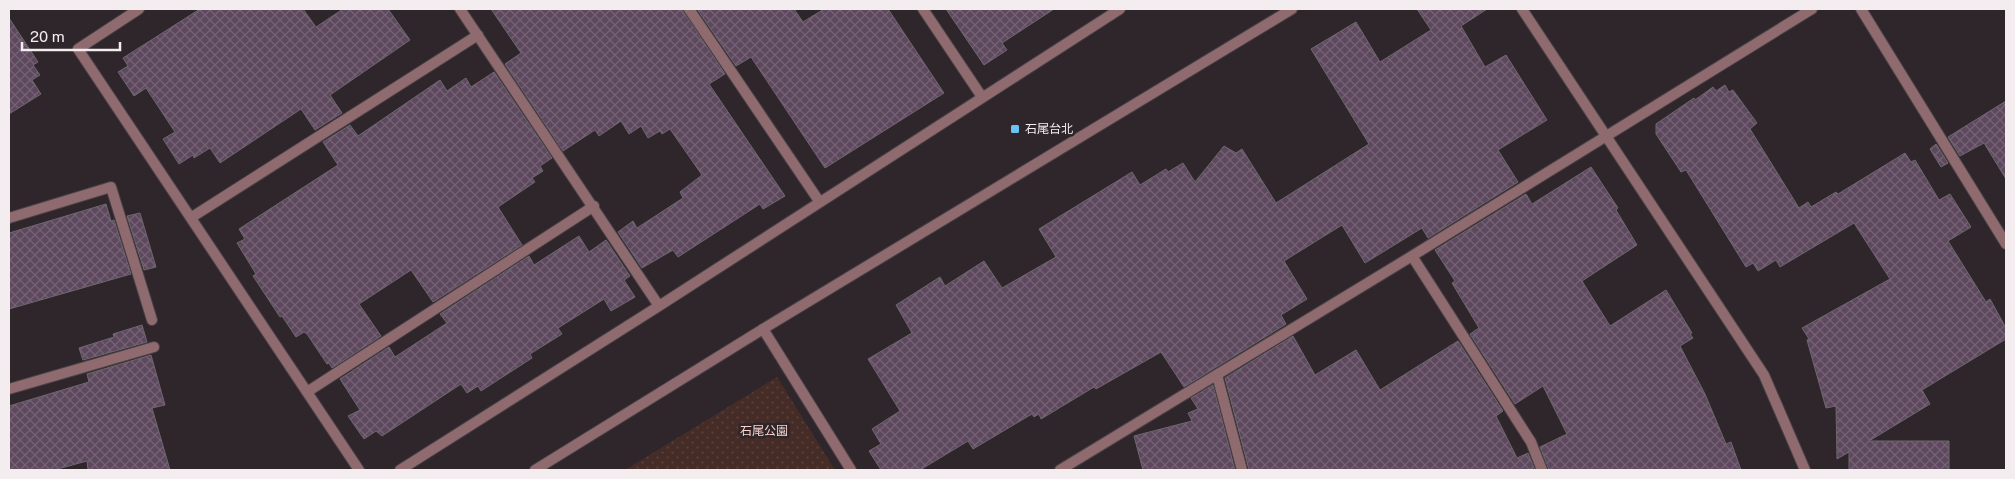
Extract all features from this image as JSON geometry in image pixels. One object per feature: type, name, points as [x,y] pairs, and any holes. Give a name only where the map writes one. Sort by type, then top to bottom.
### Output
[{"type":"street","points":[[139,9],[78,49],[192,217],[359,470]]},
{"type":"street","points":[[460,9],[660,306]]},
{"type":"street","points":[[688,9],[819,201]]},
{"type":"street","points":[[923,9],[982,97]]},
{"type":"street","points":[[400,470],[660,306],[819,201],[1120,9]]},
{"type":"street","points":[[535,470],[763,329],[1292,9]]},
{"type":"street","points":[[1522,9],[1764,375],[1804,470]]},
{"type":"street","points":[[1060,470],[1412,256],[1812,9]]},
{"type":"street","points":[[1861,9],[2006,244]]},
{"type":"street","points":[[192,217],[478,35]]},
{"type":"street","points":[[9,218],[111,187],[152,320]]},
{"type":"street","points":[[307,392],[594,206]]},
{"type":"street","points":[[1412,256],[1531,442],[1542,470]]},
{"type":"street","points":[[763,329],[851,470]]},
{"type":"street","points":[[9,389],[154,347]]},
{"type":"street","points":[[1217,375],[1242,470]]},
{"type":"green space","name":"石尾公園","points":[[777,377],[835,470],[625,470]]},
{"type":"building","points":[[200,9],[303,9],[316,27],[343,9],[388,9],[410,40],[330,95],[342,113],[315,130],[301,109],[220,163],[210,148],[194,158],[193,155],[179,164],[163,139],[175,132],[146,88],[134,96],[118,72],[128,66],[123,58]]},
{"type":"building","points":[[491,9],[682,9],[725,74],[709,84],[785,196],[763,209],[760,204],[678,257],[673,250],[642,268],[618,232],[633,221],[637,228],[683,198],[680,192],[702,175],[670,129],[662,134],[660,131],[648,138],[641,126],[629,134],[621,121],[599,136],[595,130],[563,151],[505,64],[521,53]]},
{"type":"building","points":[[697,9],[794,9],[803,22],[824,9],[888,9],[944,93],[825,168],[751,57],[736,66]]},
{"type":"building","points":[[946,9],[1054,9],[1002,43],[1007,50],[984,65]]},
{"type":"building","points":[[1417,9],[1487,9],[1461,26],[1485,67],[1506,55],[1547,120],[1498,150],[1518,182],[1428,238],[1422,228],[1365,263],[1342,225],[1284,261],[1307,299],[1281,315],[1286,324],[1184,387],[1161,352],[1096,389],[1094,387],[1041,419],[1039,414],[1034,417],[1032,414],[973,449],[968,441],[920,470],[881,470],[869,451],[881,444],[872,429],[900,411],[868,359],[912,333],[896,305],[940,277],[945,286],[984,261],[1002,288],[1056,257],[1039,229],[1132,172],[1140,185],[1166,169],[1168,172],[1183,163],[1195,182],[1224,146],[1236,153],[1242,149],[1276,203],[1369,144],[1311,49],[1356,22],[1380,62],[1431,30]]},
{"type":"building","points":[[9,18],[38,62],[33,65],[40,75],[32,80],[41,94],[9,114]]},
{"type":"building","points":[[494,72],[552,158],[540,166],[543,171],[532,178],[535,182],[498,207],[522,245],[433,302],[411,270],[359,304],[381,336],[332,368],[329,363],[327,364],[307,334],[304,332],[296,337],[282,316],[280,317],[253,276],[256,274],[237,243],[245,239],[239,229],[338,165],[323,142],[350,125],[358,136],[440,80],[447,91],[466,78],[471,87]]},
{"type":"building","points":[[1725,85],[1729,92],[1733,90],[1757,123],[1750,129],[1799,208],[1808,202],[1811,207],[1836,192],[1838,194],[1905,153],[1911,162],[1915,160],[1939,200],[1950,194],[1971,227],[1948,241],[1986,302],[1990,299],[2006,328],[2006,339],[1922,390],[1930,404],[1869,441],[1949,441],[1949,470],[1849,470],[1849,452],[1837,459],[1836,406],[1826,408],[1807,340],[1809,339],[1802,328],[1890,279],[1854,223],[1780,267],[1776,260],[1758,271],[1753,263],[1746,267],[1686,170],[1681,172],[1656,134],[1656,124],[1713,87],[1716,91]]},
{"type":"building","points":[[2006,101],[2006,179],[1984,143],[1960,156],[1948,137]]},
{"type":"building","points":[[1936,144],[1948,163],[1941,167],[1930,149]]},
{"type":"building","points":[[1591,167],[1618,208],[1616,210],[1637,245],[1582,281],[1610,326],[1666,290],[1692,333],[1690,334],[1693,338],[1680,346],[1705,394],[1726,444],[1731,442],[1741,470],[1549,470],[1540,447],[1567,434],[1543,386],[1515,404],[1470,334],[1479,328],[1452,283],[1455,281],[1435,250],[1526,194],[1532,204]]},
{"type":"building","points":[[106,204],[111,221],[114,220],[131,274],[9,309],[9,233]]},
{"type":"building","points":[[140,213],[156,267],[144,270],[127,216]]},
{"type":"building","points":[[579,236],[589,252],[606,240],[630,276],[624,280],[635,297],[611,311],[604,299],[558,328],[562,334],[530,354],[532,358],[481,391],[478,386],[467,393],[461,384],[382,436],[376,431],[364,439],[348,416],[360,410],[340,379],[389,347],[395,357],[447,323],[440,314],[529,256],[534,265]]},
{"type":"building","points":[[142,325],[147,342],[83,360],[79,348],[114,337],[113,334]]},
{"type":"building","points":[[1293,336],[1315,375],[1356,350],[1380,390],[1458,341],[1503,411],[1496,416],[1517,458],[1528,453],[1535,470],[1249,470],[1225,378]]},
{"type":"building","points":[[151,355],[165,405],[152,408],[170,470],[88,470],[87,461],[54,470],[9,470],[9,406],[89,382],[87,374]]},
{"type":"building","points":[[1213,385],[1235,470],[1143,470],[1134,436],[1192,421],[1188,413],[1198,409],[1191,398]]},
{"type":"place","name":"石尾台北","points":[[1015,129]]}]
